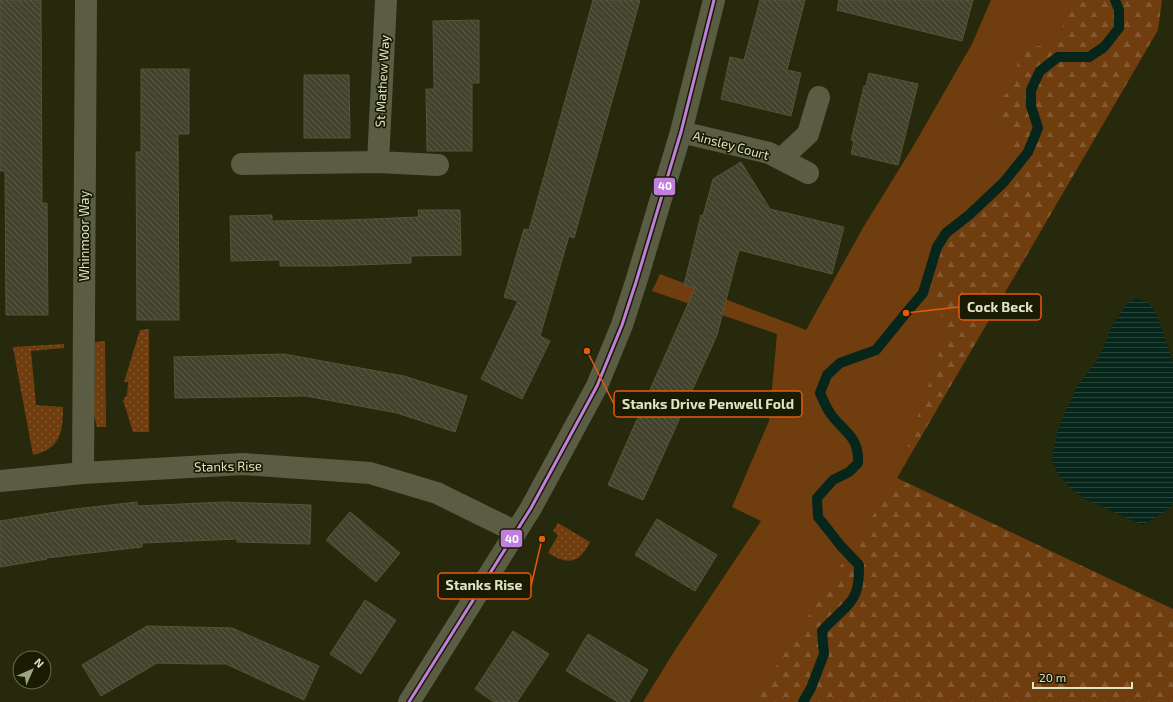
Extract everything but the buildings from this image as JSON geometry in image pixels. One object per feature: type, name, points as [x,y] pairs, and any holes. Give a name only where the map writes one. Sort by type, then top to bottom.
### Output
[{"type":"street","name":"Whinmoor Way","points":[[83,473],[86,0]]},
{"type":"street","name":"St Mathew Way","points":[[378,162],[386,0]]},
{"type":"street","points":[[409,702],[531,508],[597,386],[622,325],[681,132],[714,0]]},
{"type":"street","name":"Ainsley Court","points":[[781,159],[808,134],[819,97]]},
{"type":"street","name":"Ainsley Court","points":[[681,132],[769,153],[808,173]]},
{"type":"street","points":[[242,164],[378,162],[438,165]]},
{"type":"street","name":"Stanks Rise","points":[[0,481],[83,473],[242,464],[370,473],[437,493],[516,532]]},
{"type":"green space","points":[[991,0],[1162,0],[1158,30],[897,478],[1173,609],[1173,702],[680,702],[755,576]]},
{"type":"green space","points":[[991,0],[1070,0],[1062,29],[1049,46],[1028,46],[1017,59],[1016,79],[1012,88],[997,101],[1001,120],[1012,138],[1014,154],[1009,181],[990,196],[971,207],[939,236],[923,264],[947,330],[897,478],[753,702],[643,702],[675,650],[761,521],[732,507],[769,421],[777,334],[652,291],[660,274],[806,330],[864,226],[911,150],[972,44]]},
{"type":"green space","points":[[149,329],[149,432],[133,432],[123,400],[127,395],[128,382],[124,382],[140,330]]},
{"type":"green space","points":[[105,341],[106,427],[97,427],[94,415],[95,342]]},
{"type":"green space","points":[[64,344],[64,348],[31,351],[36,405],[63,407],[61,431],[55,444],[42,452],[33,455],[13,347]]},
{"type":"green space","points":[[558,523],[590,542],[582,555],[567,561],[548,553],[558,535],[553,531]]},
{"type":"shaded area","points":[[1138,298],[1148,303],[1156,313],[1173,362],[1173,501],[1170,508],[1143,525],[1089,501],[1072,490],[1057,473],[1052,458],[1058,429],[1077,386],[1097,361],[1114,322],[1128,303]]},
{"type":"waterway","points":[[803,702],[811,688],[824,654],[822,631],[854,597],[859,579],[859,565],[841,546],[818,517],[817,498],[833,480],[849,472],[858,463],[858,454],[853,440],[830,413],[820,393],[827,375],[840,363],[876,350],[923,293],[937,247],[946,233],[969,215],[1004,182],[1028,152],[1038,128],[1031,106],[1031,90],[1040,71],[1058,57],[1089,57],[1104,47],[1119,28],[1119,10],[1115,0]]},
{"type":"transit line","name":"40","points":[[409,702],[531,508],[597,386],[622,325],[636,282],[681,132],[714,0]]},
{"type":"place","name":"Cock Beck","points":[[906,313]]},
{"type":"place","name":"Stanks Drive Penwell Fold","points":[[587,351]]},
{"type":"place","name":"Stanks Rise","points":[[542,539]]}]
